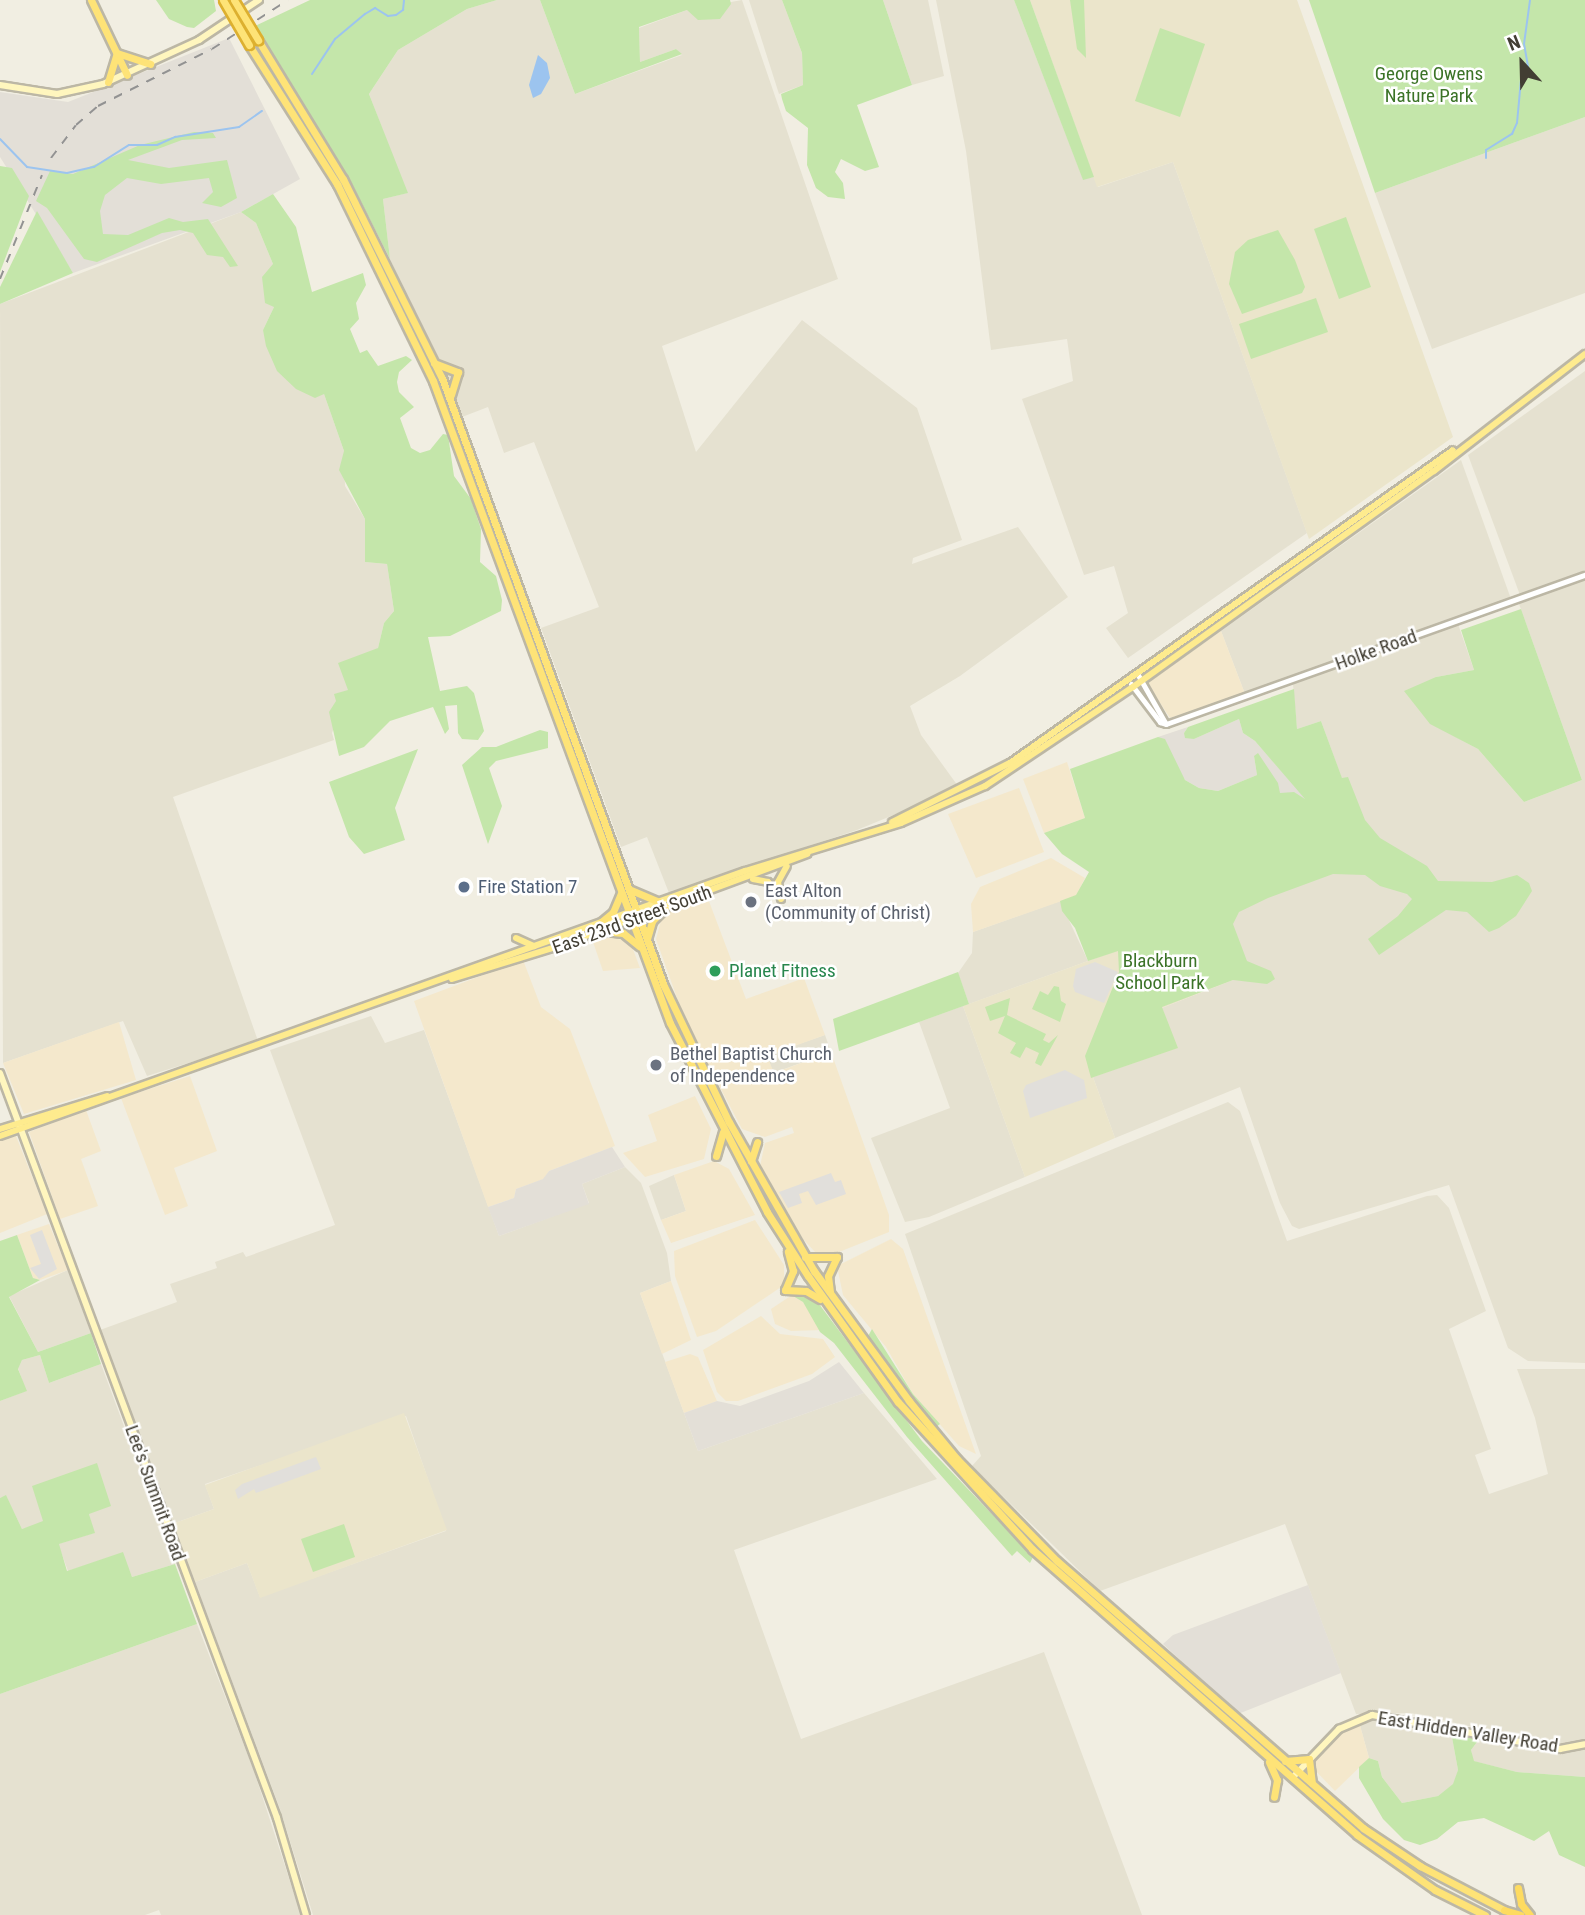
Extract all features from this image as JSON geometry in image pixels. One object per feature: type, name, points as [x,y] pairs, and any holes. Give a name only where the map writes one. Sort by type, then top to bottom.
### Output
[{"type":"highway","points":[[93,0],[127,75]]},
{"type":"highway","points":[[223,0],[337,184],[433,381],[634,915],[644,953],[670,1023],[723,1132],[778,1229],[898,1402],[987,1503],[1032,1549],[1260,1750],[1319,1791],[1391,1848],[1504,1910],[1520,1915]]},
{"type":"highway","points":[[234,0],[343,179],[450,399],[624,889],[662,905],[652,922],[647,940]]},
{"type":"highway","points":[[117,53],[150,64]]},
{"type":"highway","points":[[108,82],[117,53]]},
{"type":"highway","points":[[434,363],[458,372],[450,399]]},
{"type":"highway","points":[[624,889],[614,912],[602,927],[628,936],[644,953]]},
{"type":"highway","points":[[634,915],[647,940],[683,1031],[751,1165],[832,1305],[909,1402],[1016,1522],[1285,1761],[1295,1775],[1399,1866],[1485,1915]]},
{"type":"highway","points":[[716,1156],[723,1132]]},
{"type":"highway","points":[[751,1165],[757,1142]]},
{"type":"highway","points":[[778,1229],[793,1265],[785,1290],[811,1293],[832,1305]]},
{"type":"highway","points":[[805,1257],[819,1261],[837,1256],[827,1280],[832,1305]]},
{"type":"highway","points":[[1260,1750],[1276,1774],[1274,1797]]},
{"type":"highway","points":[[1285,1761],[1309,1759],[1310,1778],[1319,1791]]},
{"type":"highway","points":[[1518,1888],[1521,1903],[1530,1915]]},
{"type":"highway","points":[[1467,1906],[1473,1915]]},
{"type":"main road","points":[[0,85],[57,94],[108,82],[199,40],[259,0]]},
{"type":"main road","name":"East 23rd Street South","points":[[0,1136],[20,1126],[602,927],[887,825],[985,786],[1131,684],[1353,518],[1462,445],[1585,354]]},
{"type":"main road","name":"East 23rd Street South","points":[[662,905],[747,879],[789,863],[808,852]]},
{"type":"main road","points":[[747,879],[768,882],[780,897],[778,882],[789,863]]},
{"type":"main road","name":"East 23rd Street South","points":[[452,979],[536,947],[602,927]]},
{"type":"main road","points":[[516,938],[536,947]]},
{"type":"main road","name":"Lee's Summit Road","points":[[0,1073],[277,1818],[306,1915]]},
{"type":"main road","name":"East 23rd Street South","points":[[0,1129],[20,1126]]},
{"type":"main road","name":"East Hidden Valley Road","points":[[1295,1775],[1347,1723],[1372,1715],[1560,1749],[1585,1744]]},
{"type":"street","name":"Holke Road","points":[[1166,724],[1585,575]]},
{"type":"street","points":[[1139,678],[1166,724]]},
{"type":"street","points":[[1131,684],[1160,722],[1166,724]]},
{"type":"shaded area","points":[[497,0],[540,0],[575,94],[682,55],[676,49],[640,62],[639,28],[687,10],[742,0],[838,279],[662,346],[696,452],[802,320],[917,408],[962,540],[913,558],[912,564],[1018,527],[1068,597],[960,676],[910,706],[921,735],[958,786],[857,830],[669,893],[647,837],[621,847],[541,628],[599,607],[534,442],[504,453],[488,407],[462,417],[390,259],[383,199],[407,193],[369,94],[398,50],[467,9]]},
{"type":"shaded area","points":[[749,0],[782,0],[802,53],[803,85],[779,94]]},
{"type":"shaded area","points":[[883,0],[928,0],[944,76],[912,85]]},
{"type":"shaded area","points":[[936,0],[1014,0],[1083,179],[1094,177],[1098,187],[1173,162],[1307,533],[1128,658],[1106,628],[1128,613],[1114,566],[1084,575],[1022,399],[1073,381],[1067,339],[991,350],[966,151]]},
{"type":"shaded area","points":[[1030,0],[1297,0],[1453,437],[1309,539],[1173,162],[1097,187]]},
{"type":"shaded area","points":[[229,38],[300,179],[241,212],[73,273],[0,157],[0,92],[68,102]]},
{"type":"shaded area","points":[[1585,117],[1585,293],[1432,349],[1375,193]]},
{"type":"shaded area","points":[[241,212],[256,223],[273,264],[274,307],[263,330],[324,394],[344,451],[345,486],[365,519],[365,562],[387,564],[394,611],[384,623],[378,648],[348,690],[332,733],[334,740],[173,797],[258,1041],[147,1076],[123,1021],[3,1063],[0,304]]},
{"type":"shaded area","points":[[1585,371],[1585,572],[1520,595],[1468,455]]},
{"type":"shaded area","points":[[1461,460],[1511,599],[1245,694],[1221,631]]},
{"type":"shaded area","points":[[1585,577],[1585,1363],[1528,1361],[1508,1348],[1449,1185],[1299,1229],[1292,1226],[1280,1203],[1240,1087],[1115,1138],[1093,1077],[1177,1048],[1162,1008],[1243,976],[1218,914],[1342,779],[1321,721],[1297,729],[1293,684],[1458,624],[1474,670],[1436,677],[1430,723],[1478,749],[1524,802],[1582,780],[1518,601]]},
{"type":"shaded area","points":[[1221,631],[1245,694],[1170,718],[1147,683]]},
{"type":"shaded area","points":[[1239,719],[1243,733],[1255,741],[1306,799],[1280,794],[1254,756],[1257,775],[1218,791],[1199,788],[1185,780],[1158,737],[1188,727],[1184,733],[1194,739]]},
{"type":"shaded area","points":[[1067,762],[1085,818],[1044,833],[1023,779]]},
{"type":"shaded area","points":[[1019,788],[1044,852],[976,878],[948,814]]},
{"type":"shaded area","points":[[1051,858],[1085,878],[1076,896],[973,932],[971,904],[980,887]]},
{"type":"shaded area","points":[[707,896],[746,999],[804,978],[825,1035],[767,1056],[774,1073],[831,1052],[889,1215],[889,1232],[829,1256],[817,1254],[802,1238],[760,1166],[765,1143],[794,1133],[792,1127],[765,1137],[742,1129],[686,1023],[656,939],[663,913]]},
{"type":"shaded area","points":[[1060,901],[1088,961],[969,1004],[958,973],[972,953],[973,932]]},
{"type":"shaded area","points":[[1218,914],[1243,976],[1162,1008],[1178,1048],[1093,1077],[1115,1138],[1025,1177],[963,1006]]},
{"type":"shaded area","points":[[611,936],[631,944],[640,968],[603,971],[593,942]]},
{"type":"shaded area","points":[[523,960],[541,1007],[570,1029],[615,1146],[549,1171],[544,1179],[516,1189],[514,1198],[488,1207],[414,1001]]},
{"type":"shaded area","points":[[1095,962],[1118,972],[1104,1003],[1075,992],[1073,986],[1076,969]]},
{"type":"shaded area","points":[[963,1006],[1025,1177],[929,1217],[905,1222],[871,1138],[950,1108],[919,1022]]},
{"type":"shaded area","points":[[371,1016],[385,1043],[424,1030],[499,1236],[589,1203],[582,1184],[625,1167],[641,1183],[667,1253],[671,1281],[640,1293],[698,1451],[864,1393],[937,1479],[734,1550],[801,1739],[1044,1652],[1142,1915],[313,1915],[280,1809],[195,1582],[247,1563],[260,1597],[446,1531],[406,1416],[205,1484],[214,1509],[172,1524],[100,1330],[177,1302],[170,1284],[217,1268],[215,1262],[243,1252],[246,1257],[335,1225],[270,1050]]},
{"type":"shaded area","points":[[119,1022],[136,1080],[24,1114],[3,1063]]},
{"type":"shaded area","points":[[825,1035],[831,1052],[773,1073],[767,1055]]},
{"type":"shaded area","points":[[1065,1070],[1084,1080],[1087,1098],[1030,1118],[1023,1091],[1026,1085]]},
{"type":"shaded area","points":[[190,1076],[217,1151],[174,1168],[188,1206],[165,1215],[121,1098]]},
{"type":"shaded area","points":[[695,1096],[711,1129],[704,1159],[645,1177],[623,1153],[657,1141],[648,1115]]},
{"type":"shaded area","points":[[1228,1102],[1240,1111],[1287,1241],[1427,1196],[1437,1195],[1449,1208],[1486,1311],[1449,1329],[1491,1449],[1475,1455],[1489,1494],[1548,1474],[1535,1418],[1517,1369],[1585,1369],[1585,1740],[1552,1745],[1411,1713],[1356,1714],[1285,1524],[1100,1591],[972,1466],[981,1456],[905,1234]]},
{"type":"shaded area","points":[[86,1110],[101,1151],[81,1159],[98,1206],[60,1219],[29,1132]]},
{"type":"shaded area","points":[[16,1136],[47,1214],[0,1233],[0,1140]]},
{"type":"shaded area","points":[[612,1147],[625,1167],[582,1184],[589,1204],[499,1236],[488,1207],[514,1198],[516,1189],[543,1179],[549,1171]]},
{"type":"shaded area","points":[[714,1161],[729,1169],[755,1215],[671,1243],[661,1220],[686,1211],[674,1175]]},
{"type":"shaded area","points":[[831,1173],[835,1182],[841,1180],[846,1194],[816,1205],[808,1191],[799,1194],[802,1203],[788,1208],[779,1192]]},
{"type":"shaded area","points":[[674,1175],[686,1211],[661,1220],[649,1186]]},
{"type":"shaded area","points":[[755,1220],[784,1265],[784,1285],[716,1331],[697,1337],[675,1276],[674,1251]]},
{"type":"shaded area","points":[[49,1224],[68,1270],[40,1280],[33,1278],[17,1235]]},
{"type":"shaded area","points":[[42,1230],[57,1269],[39,1279],[30,1268],[41,1264],[30,1235]]},
{"type":"shaded area","points":[[891,1239],[903,1249],[976,1454],[959,1446],[913,1394],[886,1347],[843,1295],[837,1266]]},
{"type":"shaded area","points":[[68,1270],[91,1333],[38,1352],[9,1296]]},
{"type":"shaded area","points":[[671,1281],[691,1340],[662,1354],[640,1293]]},
{"type":"shaded area","points":[[792,1295],[803,1302],[823,1330],[791,1331],[775,1324],[771,1309]]},
{"type":"shaded area","points":[[761,1316],[780,1334],[823,1339],[835,1357],[812,1374],[738,1401],[726,1401],[717,1392],[703,1350]]},
{"type":"shaded area","points":[[690,1354],[698,1357],[717,1401],[684,1413],[665,1362]]},
{"type":"shaded area","points":[[40,1355],[49,1383],[101,1364],[175,1564],[132,1577],[122,1553],[68,1571],[58,1544],[94,1533],[89,1514],[22,1529],[6,1496],[0,1498],[0,1401],[26,1391],[18,1368],[22,1360]]},
{"type":"shaded area","points":[[839,1362],[864,1393],[698,1451],[684,1413],[717,1401],[740,1406],[809,1381]]},
{"type":"shaded area","points":[[404,1413],[447,1530],[260,1598],[247,1563],[195,1582],[172,1524],[214,1509],[205,1485]]},
{"type":"shaded area","points":[[316,1457],[321,1469],[256,1493],[254,1489],[238,1499],[235,1490],[242,1484]]},
{"type":"shaded area","points":[[1308,1585],[1341,1673],[1238,1714],[1163,1644],[1173,1635]]},
{"type":"shaded area","points":[[197,1624],[254,1771],[301,1915],[161,1915],[159,1910],[145,1915],[0,1915],[0,1694]]},
{"type":"shaded area","points":[[1377,1718],[1451,1732],[1458,1770],[1454,1784],[1438,1796],[1402,1803],[1382,1777],[1378,1761],[1369,1758],[1359,1722]]},
{"type":"shaded area","points":[[1359,1722],[1369,1758],[1335,1791],[1311,1766],[1336,1736]]},
{"type":"shaded area","points":[[1480,1738],[1550,1753],[1585,1748],[1585,1777],[1517,1772],[1473,1761],[1471,1750]]},
{"type":"green space","points":[[156,0],[214,0],[216,11],[194,28],[187,27],[169,19]]},
{"type":"green space","points":[[310,0],[497,0],[467,9],[398,50],[369,94],[408,193],[383,199],[390,259],[351,182],[255,26]]},
{"type":"green space","points":[[540,0],[730,0],[731,4],[720,19],[698,20],[687,10],[639,27],[640,62],[676,49],[682,54],[575,94]]},
{"type":"green space","points":[[782,0],[883,0],[912,85],[857,105],[879,167],[865,171],[841,159],[835,172],[843,183],[845,199],[828,197],[816,188],[807,165],[808,128],[786,111],[782,99],[781,94],[803,85],[802,53]]},
{"type":"green space","points":[[1014,0],[1030,0],[1094,177],[1083,180]]},
{"type":"green space","points":[[1070,0],[1084,0],[1086,58],[1077,49]]},
{"type":"green space","name":"George Owens Nature Park","points":[[1309,0],[1585,0],[1585,117],[1375,193]]},
{"type":"green space","points":[[1160,28],[1205,44],[1180,117],[1135,101]]},
{"type":"green space","points":[[194,132],[213,133],[216,138],[182,140],[128,160],[169,168],[227,160],[237,198],[221,207],[202,203],[213,192],[209,178],[161,184],[127,178],[105,195],[100,211],[103,234],[128,235],[169,218],[183,222],[208,219],[238,266],[230,267],[223,257],[207,255],[193,233],[180,230],[162,233],[97,262],[84,259],[47,208],[36,201],[50,171],[73,174],[140,145]]},
{"type":"green space","points":[[0,166],[12,168],[29,196],[0,272]]},
{"type":"green space","points":[[273,194],[296,227],[312,292],[363,273],[366,285],[356,303],[359,319],[350,329],[360,353],[367,350],[378,366],[406,356],[412,360],[399,372],[397,382],[399,392],[414,407],[400,418],[411,448],[420,453],[430,450],[443,434],[448,435],[454,476],[471,499],[481,529],[480,562],[496,576],[502,600],[501,611],[450,636],[428,637],[440,691],[467,686],[474,693],[484,731],[478,740],[462,739],[458,733],[457,705],[445,706],[449,729],[445,734],[433,707],[390,721],[364,747],[339,756],[329,712],[336,701],[334,694],[348,690],[338,663],[378,648],[384,623],[394,611],[387,564],[365,562],[365,519],[339,470],[344,451],[324,394],[315,398],[296,389],[277,371],[266,346],[263,330],[274,307],[265,303],[262,277],[273,264],[256,223],[241,212]]},
{"type":"green space","points":[[37,211],[73,273],[0,304],[0,287]]},
{"type":"green space","points":[[1346,217],[1371,287],[1339,299],[1314,229]]},
{"type":"green space","points":[[1278,230],[1295,260],[1305,287],[1302,293],[1242,314],[1229,284],[1235,252],[1248,240]]},
{"type":"green space","points":[[1316,298],[1328,332],[1251,359],[1239,324]]},
{"type":"green space","points":[[1521,609],[1582,780],[1524,802],[1478,749],[1430,724],[1404,691],[1436,677],[1474,670],[1461,630]]},
{"type":"green space","name":"Blackburn School Park","points":[[1294,689],[1297,729],[1321,721],[1342,778],[1348,777],[1365,820],[1380,838],[1427,866],[1438,881],[1492,882],[1517,875],[1529,883],[1532,891],[1516,916],[1499,928],[1489,932],[1467,912],[1446,910],[1379,955],[1368,939],[1398,916],[1412,899],[1407,894],[1380,886],[1365,875],[1333,874],[1268,898],[1239,912],[1233,924],[1247,961],[1271,971],[1275,979],[1267,984],[1233,980],[1162,1007],[1178,1048],[1091,1078],[1085,1056],[1119,972],[1118,951],[1088,961],[1075,928],[1062,911],[1060,901],[1076,895],[1089,872],[1062,854],[1044,833],[1085,818],[1070,769],[1158,737],[1165,739],[1185,780],[1199,788],[1218,791],[1257,775],[1254,756],[1258,753],[1278,783],[1280,793],[1294,792],[1305,799],[1255,741],[1243,733],[1239,719],[1194,739],[1185,738],[1184,733],[1188,727]]},
{"type":"green space","points":[[540,730],[548,732],[548,748],[496,761],[489,768],[502,806],[488,844],[462,765],[482,747],[496,747]]},
{"type":"green space","points":[[418,749],[395,808],[405,840],[364,854],[349,837],[329,782]]},
{"type":"green space","points":[[958,972],[969,1004],[839,1051],[833,1019]]},
{"type":"green space","points":[[1054,986],[1059,987],[1061,1001],[1066,1004],[1060,1022],[1032,1009],[1040,991],[1048,995]]},
{"type":"green space","points":[[1010,998],[1007,1015],[1046,1034],[1043,1040],[1049,1043],[1058,1035],[1041,1066],[1035,1063],[1039,1053],[1026,1047],[1020,1058],[1010,1053],[1016,1043],[998,1033],[1005,1016],[990,1021],[985,1007]]},
{"type":"green space","points":[[17,1235],[33,1278],[40,1280],[9,1297],[38,1352],[91,1333],[101,1364],[49,1383],[40,1355],[22,1360],[18,1369],[27,1391],[0,1401],[0,1241]]},
{"type":"green space","points":[[793,1296],[813,1296],[922,1441],[1033,1557],[1030,1563],[1017,1551],[1012,1556],[907,1437],[834,1343],[820,1332],[803,1302]]},
{"type":"green space","points":[[872,1329],[913,1394],[940,1424],[936,1427],[867,1338]]},
{"type":"green space","points":[[97,1463],[111,1506],[89,1514],[95,1533],[59,1544],[67,1571],[123,1552],[132,1577],[175,1564],[197,1624],[0,1694],[0,1498],[6,1495],[22,1529],[43,1521],[32,1486]]},
{"type":"green space","points":[[344,1524],[355,1557],[313,1572],[301,1539]]},
{"type":"green space","points":[[1451,1732],[1480,1738],[1471,1750],[1474,1761],[1517,1772],[1585,1777],[1585,1867],[1559,1855],[1549,1831],[1534,1841],[1484,1818],[1458,1822],[1437,1839],[1420,1845],[1404,1840],[1383,1819],[1359,1778],[1359,1767],[1369,1758],[1378,1761],[1382,1777],[1402,1803],[1438,1796],[1453,1784],[1458,1770]]},
{"type":"water","points":[[538,55],[547,63],[550,78],[541,94],[533,98],[529,85]]},
{"type":"waterway","points":[[312,74],[335,39],[365,14],[375,8],[388,16],[396,15],[403,10],[404,0]]},
{"type":"waterway","points":[[1486,158],[1486,150],[1512,134],[1517,123],[1521,80],[1529,72],[1524,44],[1530,0]]},
{"type":"waterway","points":[[0,139],[27,167],[67,173],[94,167],[129,145],[157,145],[175,137],[239,127],[262,111]]},
{"type":"railway","points":[[51,158],[76,125],[98,106],[212,49],[288,0]]},
{"type":"railway","points":[[0,279],[42,175]]},
{"type":"place","name":"Fire Station 7","points":[[464,887]]},
{"type":"place","name":"East Alton (Community of Christ)","points":[[751,902]]},
{"type":"place","name":"Planet Fitness","points":[[715,971]]},
{"type":"place","name":"Bethel Baptist Church of Independence","points":[[656,1065]]}]
